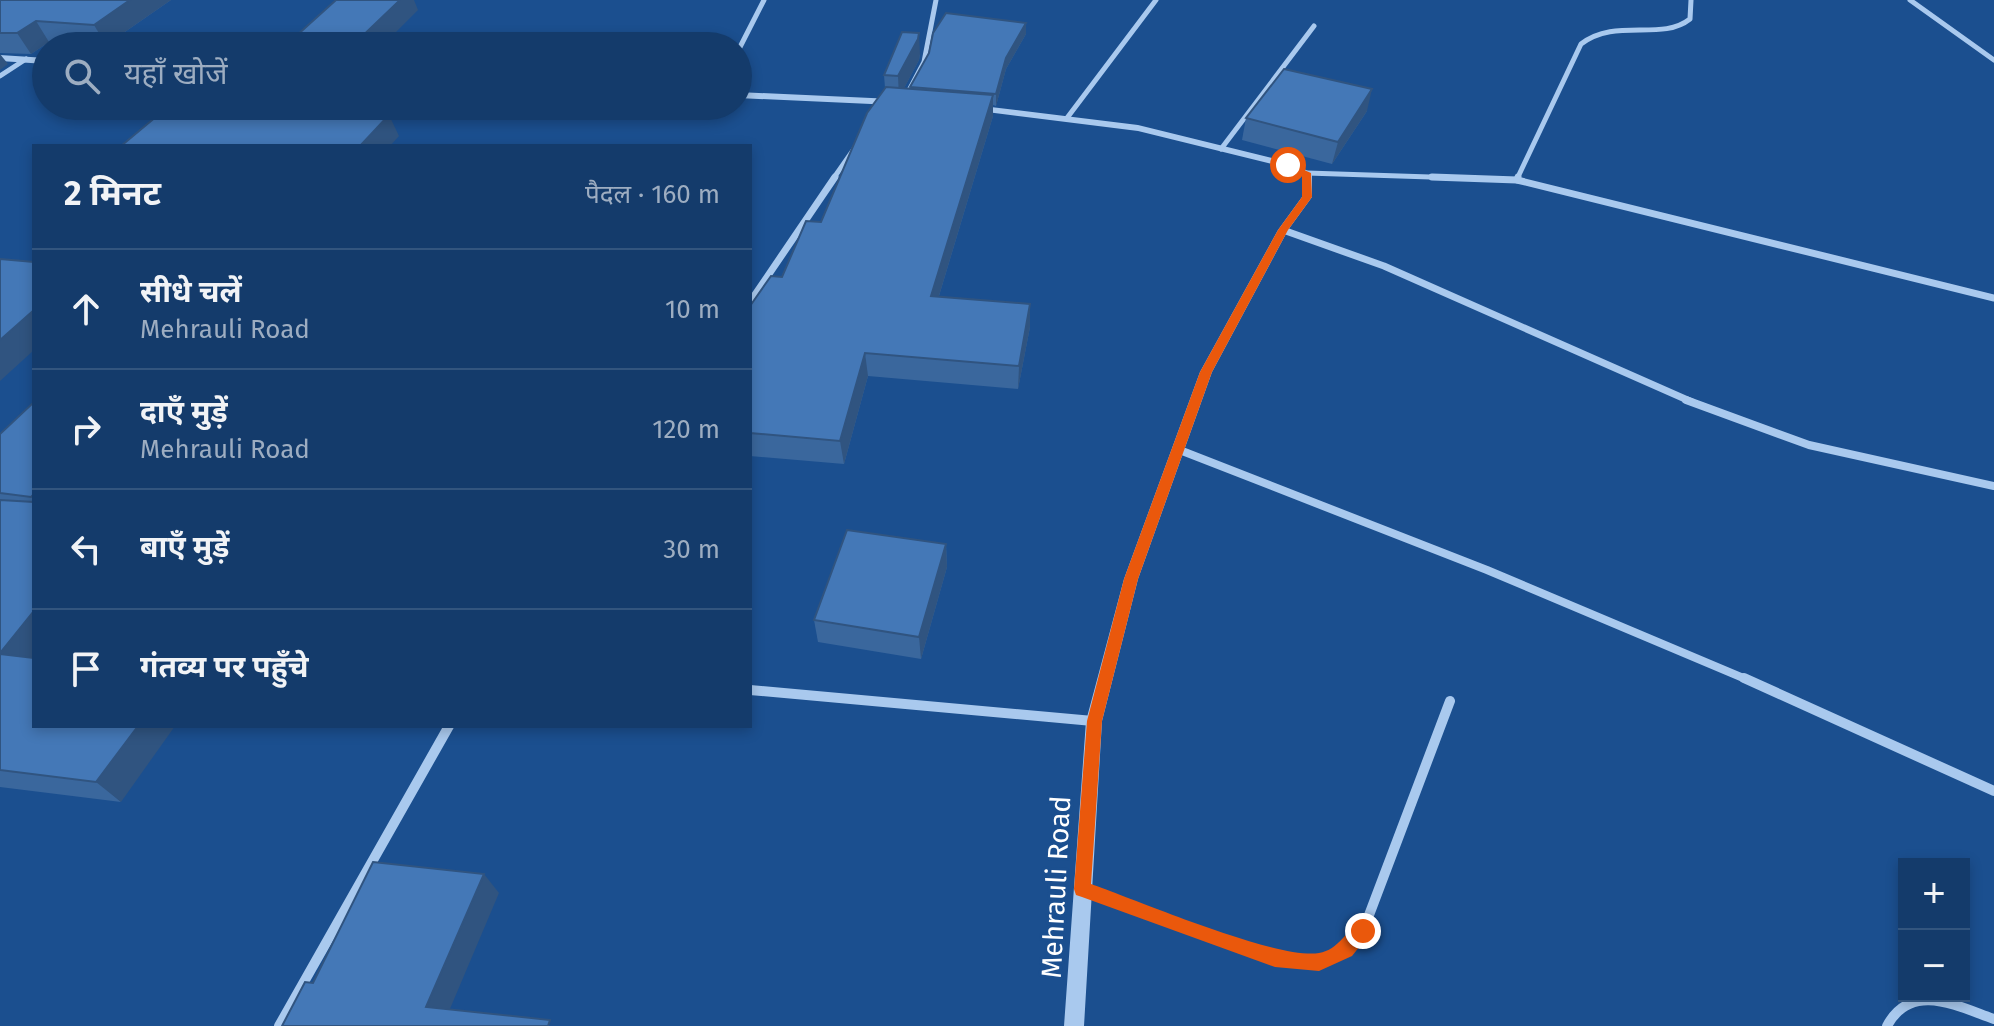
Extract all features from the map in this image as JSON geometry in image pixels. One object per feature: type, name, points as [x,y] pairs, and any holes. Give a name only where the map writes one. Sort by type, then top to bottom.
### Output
[{"type":"street","points":[[748,32],[764,0]]},
{"type":"street","points":[[903,102],[924,62],[936,0]]},
{"type":"street","points":[[1067,118],[1156,0]]},
{"type":"street","points":[[1517,180],[1581,44],[1588,37],[1606,30],[1680,27],[1690,19],[1691,0]]},
{"type":"street","points":[[1910,0],[1994,60]]},
{"type":"street","points":[[1221,149],[1314,26]]},
{"type":"street","points":[[0,58],[32,60]]},
{"type":"street","points":[[0,76],[26,59]]},
{"type":"street","points":[[752,96],[915,103]]},
{"type":"street","points":[[877,114],[885,102]]},
{"type":"street","points":[[967,107],[1138,128],[1307,173],[1517,180],[1994,298]]},
{"type":"street","points":[[752,299],[860,139]]},
{"type":"street","name":"Mehrauli Road","points":[[1074,1026],[1094,721],[1131,579],[1206,372],[1283,230],[1307,197],[1307,173]]},
{"type":"street","points":[[1283,230],[1384,266],[1687,400],[1809,445],[1994,486]]},
{"type":"street","points":[[1177,449],[1422,542],[1783,693],[1994,791]]},
{"type":"street","points":[[752,690],[1094,721]]},
{"type":"street","points":[[1082,889],[1275,958],[1319,962],[1346,950],[1363,931],[1450,701]]},
{"type":"street","points":[[279,1026],[448,728]]},
{"type":"street","points":[[1887,1026],[1901,1005],[1920,999],[1937,1000],[1994,1019]]},
{"type":"building","points":[[0,0],[130,0],[94,25],[36,21],[17,33],[0,33]]},
{"type":"building","points":[[336,0],[400,0],[367,32],[301,32]]},
{"type":"building","points":[[946,13],[1026,23],[1006,58],[996,94],[910,87],[929,53],[933,33]]},
{"type":"building","points":[[902,32],[919,33],[918,39],[898,76],[884,75]]},
{"type":"building","points":[[1284,69],[1372,89],[1338,142],[1246,118]]},
{"type":"building","points":[[886,87],[993,95],[931,296],[1030,304],[1019,366],[865,353],[840,441],[752,433],[752,303],[771,276],[782,277],[806,221],[821,222],[867,113]]},
{"type":"building","points":[[152,120],[384,120],[362,144],[123,144]]},
{"type":"building","points":[[0,259],[32,262],[32,312],[0,340]]},
{"type":"building","points":[[32,404],[31,497],[0,493],[0,434]]},
{"type":"building","points":[[0,500],[32,502],[32,613],[0,653]]},
{"type":"building","points":[[847,530],[946,544],[919,637],[814,620]]},
{"type":"building","points":[[0,654],[32,658],[32,728],[136,728],[96,782],[0,770]]},
{"type":"building","points":[[373,862],[484,874],[426,1007],[550,1020],[548,1026],[282,1026],[305,982],[313,983]]},
{"type":"route","points":[[1288,165],[1307,173],[1307,197],[1283,230],[1206,372],[1131,579],[1094,721],[1082,889],[1275,958],[1319,962],[1346,950],[1363,931]]}]
